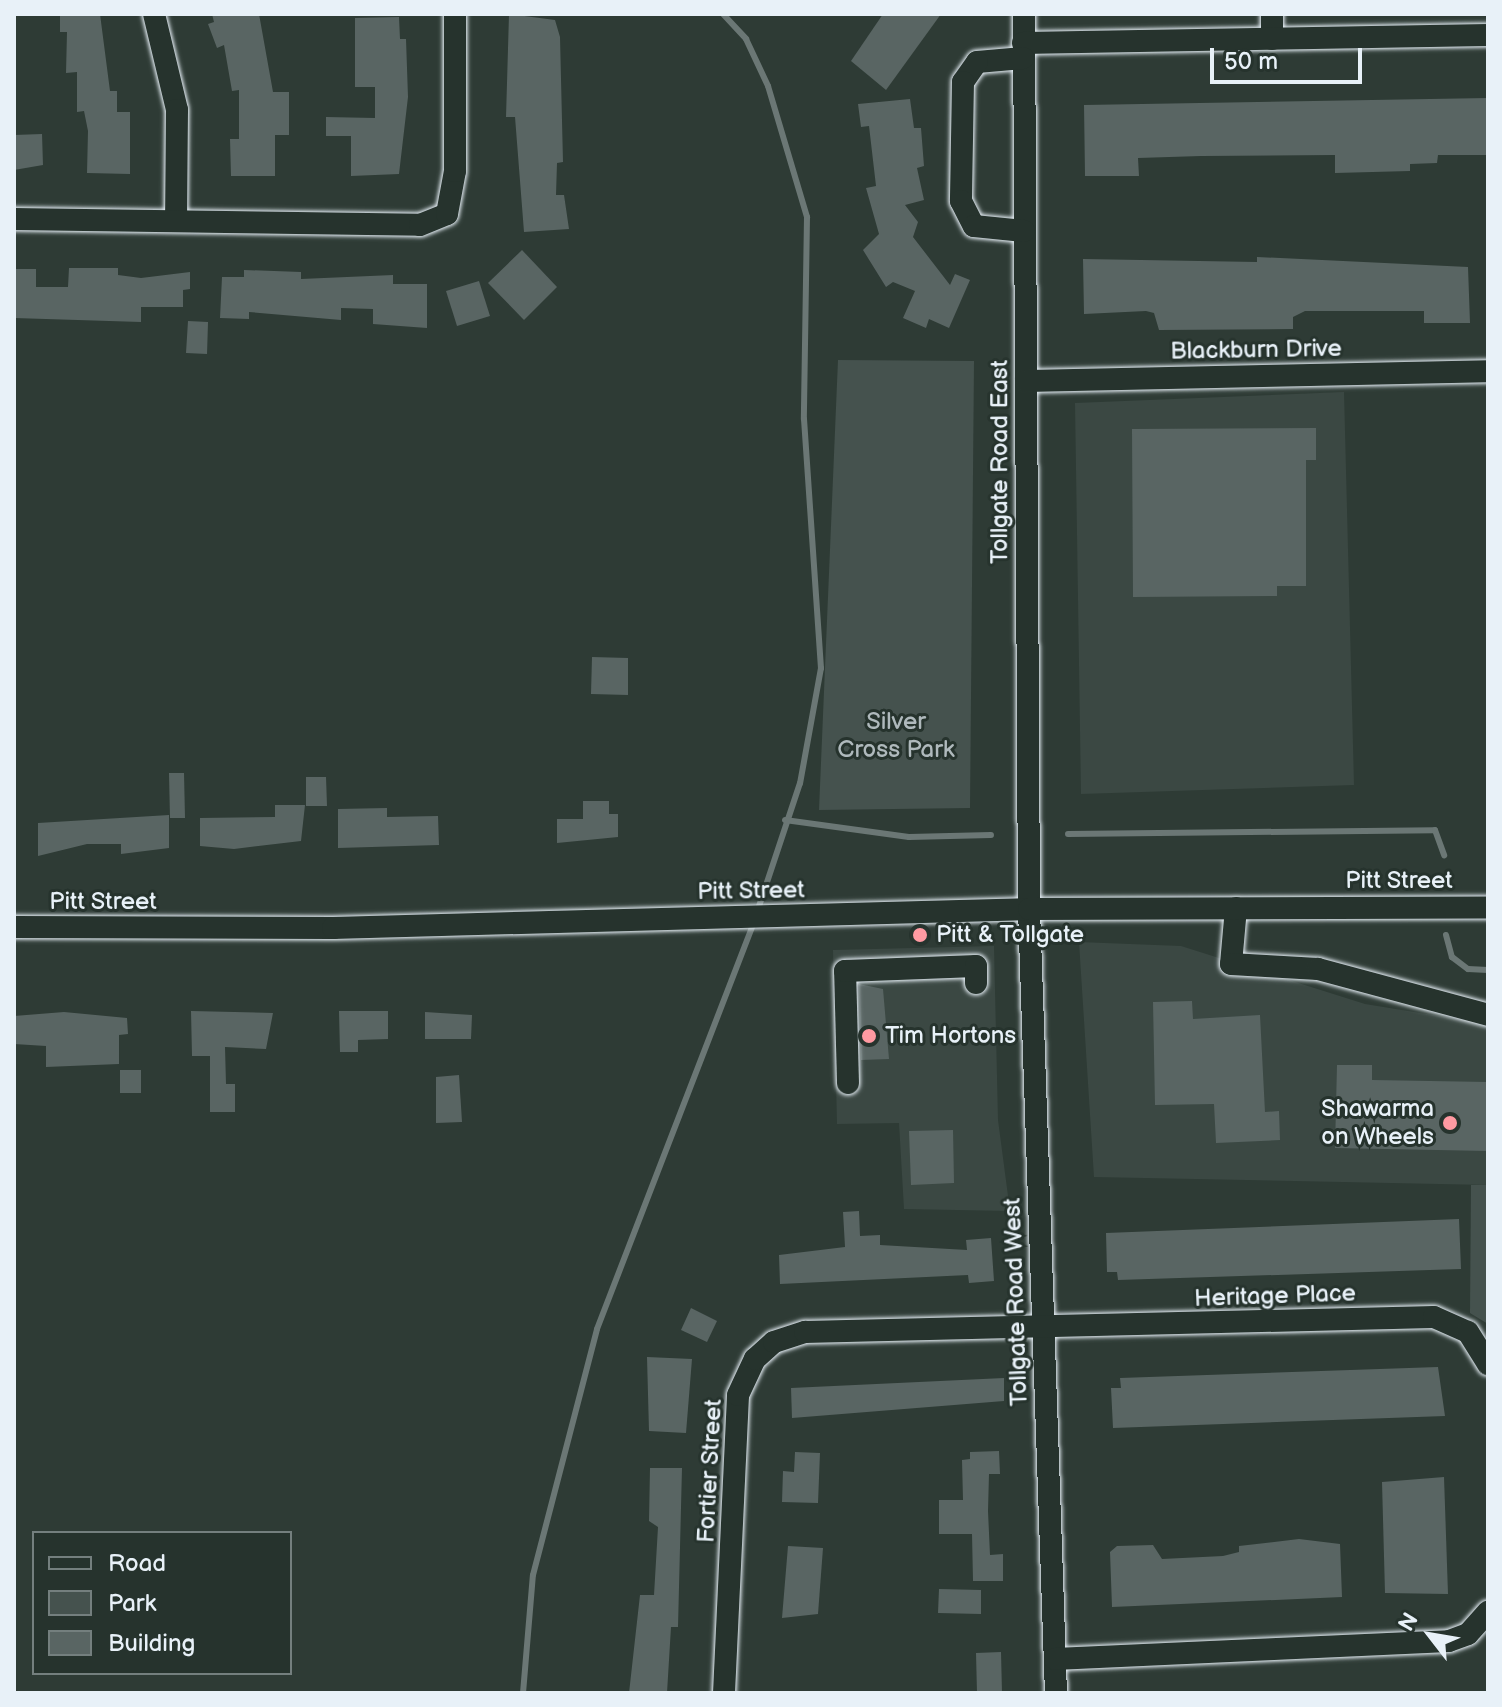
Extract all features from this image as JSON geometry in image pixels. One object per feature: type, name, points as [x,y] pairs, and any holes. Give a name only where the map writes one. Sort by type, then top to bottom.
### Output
[{"type":"street","points":[[154,14],[176,102],[176,219]]},
{"type":"street","points":[[14,219],[420,225],[447,214],[455,171],[455,14]]},
{"type":"street","name":"Tollgate Road East","points":[[1024,14],[1029,909]]},
{"type":"street","points":[[1272,14],[1272,39]]},
{"type":"street","points":[[1024,231],[974,226],[961,201],[963,82],[977,62],[1023,51],[1272,39],[1488,35]]},
{"type":"street","name":"Blackburn Drive","points":[[1026,381],[1488,371]]},
{"type":"street","name":"Pitt Street","points":[[14,927],[333,928],[1029,909],[1488,907]]},
{"type":"street","points":[[1236,908],[1231,964],[1318,969],[1488,1015]]},
{"type":"street","name":"Tollgate Road West","points":[[1029,909],[1056,1693]]},
{"type":"street","points":[[848,1083],[845,971],[976,966],[976,983]]},
{"type":"street","name":"Heritage Place","points":[[1043,1330],[1434,1317],[1468,1332],[1488,1364]]},
{"type":"street","name":"Fortier Street","points":[[724,1693],[738,1395],[755,1359],[774,1342],[805,1332],[1043,1330]]},
{"type":"street","points":[[1055,1659],[1449,1641],[1468,1634],[1488,1612]]},
{"type":"shaded area","points":[[1344,392],[1354,785],[1081,794],[1075,403]]},
{"type":"shaded area","points":[[1079,942],[1181,946],[1365,1004],[1488,1024],[1488,1185],[1094,1177]]},
{"type":"shaded area","points":[[994,946],[998,1120],[1010,1211],[904,1209],[899,1123],[837,1124],[833,950]]},
{"type":"green space","name":"Silver Cross Park","points":[[838,360],[974,361],[970,808],[819,810]]},
{"type":"green space","points":[[1471,1185],[1488,1185],[1488,1324],[1470,1313]]},
{"type":"building","points":[[60,14],[100,14],[110,91],[117,91],[117,112],[130,112],[130,174],[87,173],[88,131],[84,111],[77,112],[77,72],[66,73],[67,32],[60,32]]},
{"type":"building","points":[[212,14],[259,14],[273,92],[289,92],[289,135],[275,135],[275,176],[231,176],[230,139],[239,139],[239,90],[232,91],[224,45],[217,48],[208,24],[214,22]]},
{"type":"building","points":[[509,14],[555,20],[560,37],[563,162],[557,163],[556,195],[564,195],[569,229],[524,232],[515,117],[506,117]]},
{"type":"building","points":[[883,14],[941,14],[886,90],[851,61]]},
{"type":"building","points":[[399,17],[400,39],[406,39],[408,97],[399,174],[351,176],[351,136],[326,136],[326,117],[375,118],[375,87],[355,87],[355,18]]},
{"type":"building","points":[[1488,98],[1488,155],[1438,155],[1437,163],[1410,164],[1410,171],[1335,173],[1335,155],[1201,156],[1138,158],[1139,176],[1085,176],[1084,105]]},
{"type":"building","points":[[910,99],[914,128],[921,128],[924,166],[917,168],[924,200],[905,205],[918,222],[913,237],[950,285],[955,274],[970,280],[949,328],[929,319],[926,328],[903,318],[915,291],[893,282],[886,287],[863,250],[879,234],[866,188],[876,186],[869,126],[861,127],[858,104]]},
{"type":"building","points":[[42,134],[43,165],[14,170],[14,135]]},
{"type":"building","points":[[522,250],[557,287],[524,320],[488,283]]},
{"type":"building","points":[[1257,257],[1468,267],[1470,323],[1424,323],[1424,311],[1305,311],[1293,317],[1293,329],[1159,330],[1154,313],[1146,311],[1084,314],[1083,259],[1257,262]]},
{"type":"building","points":[[69,268],[118,268],[118,275],[141,278],[190,272],[190,289],[183,290],[183,307],[141,307],[141,322],[14,318],[14,269],[36,269],[36,287],[68,287]]},
{"type":"building","points":[[244,270],[301,272],[301,279],[393,275],[393,284],[427,284],[427,328],[373,324],[373,309],[341,308],[341,320],[249,312],[249,319],[220,318],[222,277],[244,277]]},
{"type":"building","points":[[479,281],[490,316],[457,326],[446,291]]},
{"type":"building","points":[[188,321],[208,322],[207,354],[186,353]]},
{"type":"building","points":[[1316,428],[1316,460],[1306,460],[1306,586],[1277,586],[1277,596],[1133,597],[1132,429]]},
{"type":"building","points":[[592,657],[628,658],[628,695],[591,694]]},
{"type":"building","points":[[169,773],[184,773],[185,818],[170,818]]},
{"type":"building","points":[[306,777],[326,777],[327,806],[306,806]]},
{"type":"building","points":[[583,801],[609,801],[609,814],[618,814],[618,837],[557,843],[557,819],[583,819]]},
{"type":"building","points":[[275,805],[305,805],[301,841],[234,849],[200,846],[200,818],[275,817]]},
{"type":"building","points":[[387,808],[387,817],[438,816],[439,845],[338,848],[338,809]]},
{"type":"building","points":[[169,815],[169,848],[121,854],[121,844],[87,844],[38,856],[38,823]]},
{"type":"building","name":"Tim Hortons","points":[[859,984],[883,989],[889,1059],[861,1060]]},
{"type":"building","points":[[1192,1001],[1193,1019],[1260,1015],[1265,1112],[1279,1111],[1280,1140],[1216,1143],[1214,1104],[1155,1105],[1153,1002]]},
{"type":"building","points":[[191,1011],[273,1013],[266,1049],[225,1047],[226,1084],[235,1084],[235,1112],[210,1112],[210,1056],[192,1056]]},
{"type":"building","points":[[339,1011],[388,1011],[388,1039],[358,1040],[358,1052],[340,1052]]},
{"type":"building","points":[[64,1012],[127,1018],[128,1034],[119,1035],[119,1064],[46,1067],[46,1046],[14,1044],[14,1016]]},
{"type":"building","points":[[425,1012],[472,1015],[471,1039],[425,1039]]},
{"type":"building","points":[[1337,1065],[1372,1065],[1372,1080],[1488,1082],[1488,1151],[1335,1148]]},
{"type":"building","points":[[120,1070],[141,1070],[141,1093],[120,1093]]},
{"type":"building","points":[[459,1075],[462,1122],[436,1123],[436,1077]]},
{"type":"building","points":[[953,1130],[954,1183],[911,1185],[909,1131]]},
{"type":"building","points":[[859,1211],[860,1236],[880,1235],[880,1245],[967,1250],[966,1240],[991,1238],[994,1281],[969,1283],[968,1275],[780,1284],[779,1255],[845,1247],[843,1212]]},
{"type":"building","points":[[1459,1219],[1461,1269],[1118,1280],[1117,1272],[1107,1272],[1106,1233]]},
{"type":"building","points":[[691,1308],[717,1321],[707,1342],[681,1330]]},
{"type":"building","points":[[647,1357],[692,1359],[686,1433],[649,1431]]},
{"type":"building","points":[[1438,1367],[1445,1416],[1113,1428],[1111,1388],[1121,1388],[1120,1378]]},
{"type":"building","points":[[1004,1378],[1004,1401],[792,1418],[791,1388]]},
{"type":"building","points":[[999,1451],[1000,1474],[989,1474],[988,1511],[990,1555],[1003,1554],[1003,1581],[973,1581],[972,1534],[939,1534],[939,1500],[963,1500],[962,1460],[970,1459],[970,1452]]},
{"type":"building","points":[[795,1452],[820,1453],[818,1503],[782,1502],[783,1471],[794,1472]]},
{"type":"building","points":[[650,1468],[682,1468],[678,1627],[671,1627],[667,1693],[629,1693],[640,1595],[654,1595],[658,1527],[649,1521]]},
{"type":"building","points":[[1444,1477],[1448,1594],[1385,1593],[1382,1482]]},
{"type":"building","points":[[1299,1539],[1340,1544],[1342,1597],[1112,1607],[1110,1552],[1117,1546],[1153,1545],[1162,1559],[1223,1556],[1239,1552],[1239,1546]]},
{"type":"building","points":[[788,1546],[823,1548],[818,1614],[782,1618]]},
{"type":"building","points":[[939,1589],[981,1590],[981,1614],[938,1613]]},
{"type":"building","points":[[1001,1652],[1002,1693],[977,1693],[976,1653]]},
{"type":"waterway","points":[[723,14],[746,39],[768,86],[807,217],[804,419],[821,668],[800,783],[757,912]]},
{"type":"waterway","points":[[785,820],[909,837],[991,835]]},
{"type":"waterway","points":[[1068,834],[1435,830],[1444,855]]},
{"type":"waterway","points":[[523,1693],[533,1575],[597,1329],[754,922]]},
{"type":"waterway","points":[[1446,935],[1452,957],[1468,969],[1488,970]]},
{"type":"place","name":"Pitt & Tollgate","points":[[920,935]]},
{"type":"place","name":"Tim Hortons","points":[[869,1036]]},
{"type":"place","name":"Shawarma on Wheels","points":[[1450,1123]]}]
